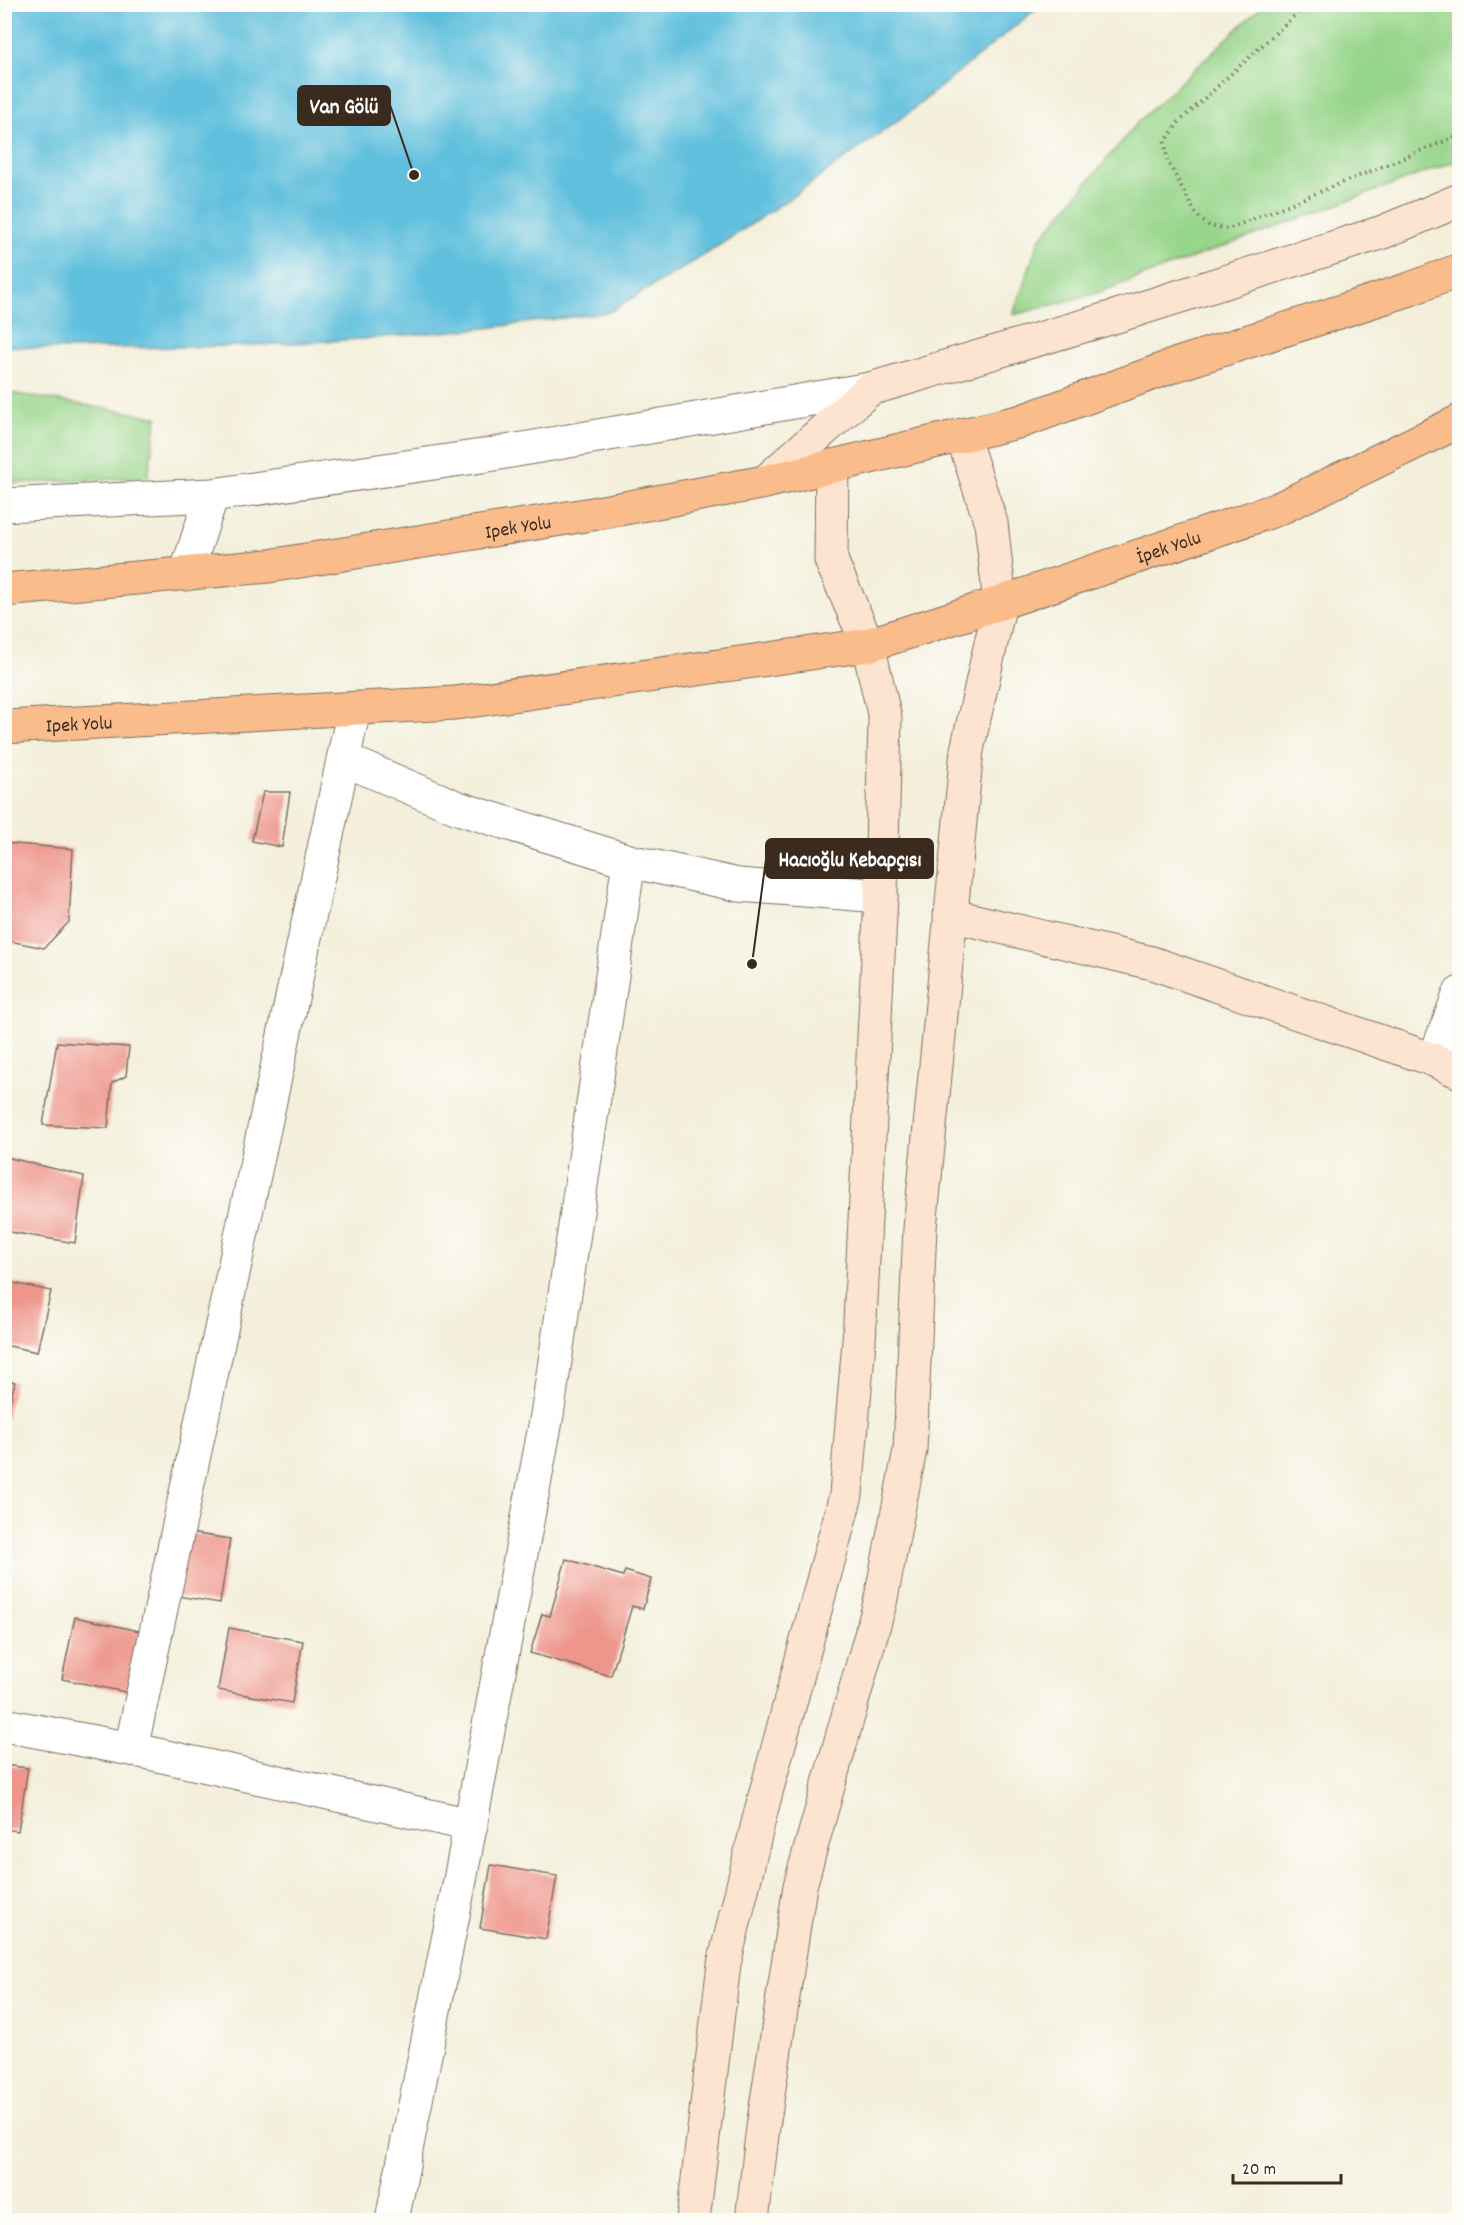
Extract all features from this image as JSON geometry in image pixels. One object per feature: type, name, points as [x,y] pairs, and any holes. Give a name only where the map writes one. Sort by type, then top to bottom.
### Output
[{"type":"highway","name":"Ipek Yolu","points":[[4,590],[292,562],[592,514],[765,482],[1022,421],[1178,364],[1410,289],[1460,270]]},
{"type":"highway","name":"İpek Yolu","points":[[868,645],[1278,509],[1460,421]]},
{"type":"highway","name":"Ipek Yolu","points":[[4,727],[455,703],[868,645]]},
{"type":"main road","points":[[765,482],[870,389],[1117,316],[1372,236],[1460,200]]},
{"type":"main road","points":[[752,2220],[763,2127],[800,1886],[880,1604],[910,1450],[920,1228],[967,750],[1000,603],[990,523],[962,435]]},
{"type":"main road","points":[[693,2220],[724,1964],[761,1811],[846,1495],[860,1341],[881,896],[885,718],[868,645],[831,560],[832,466]]},
{"type":"main road","points":[[950,915],[1152,963],[1447,1066]]},
{"type":"street","points":[[4,505],[212,495],[482,456],[870,389]]},
{"type":"street","points":[[186,574],[212,495]]},
{"type":"street","points":[[131,1749],[354,709]]},
{"type":"street","points":[[343,759],[458,808],[629,861],[739,885],[881,896]]},
{"type":"street","points":[[392,2220],[471,1825],[547,1415],[629,861]]},
{"type":"street","points":[[1447,1066],[1460,993]]},
{"type":"street","points":[[4,1725],[131,1749],[471,1825]]},
{"type":"path","points":[[1307,4],[1179,122],[1166,142],[1167,160],[1197,216],[1209,226],[1227,229],[1460,135]]},
{"type":"green space","points":[[1264,4],[1459,5],[1459,160],[1094,294],[1013,315],[1039,240],[1139,121]]},
{"type":"green space","points":[[5,392],[157,417],[148,477],[5,484]]},
{"type":"water","points":[[5,4],[1041,5],[911,111],[795,195],[703,256],[609,312],[486,328],[363,339],[241,346],[57,349],[5,346]]},
{"type":"building","points":[[263,792],[290,792],[282,847],[252,841]]},
{"type":"building","points":[[4,843],[73,849],[69,922],[44,948],[4,940]]},
{"type":"building","points":[[57,1042],[129,1047],[126,1076],[112,1083],[108,1128],[43,1125]]},
{"type":"building","points":[[6,1157],[84,1176],[75,1243],[4,1231]]},
{"type":"building","points":[[4,1281],[51,1291],[37,1352],[4,1345]]},
{"type":"building","points":[[4,1380],[15,1382],[5,1421],[4,1421]]},
{"type":"building","points":[[163,1529],[230,1539],[220,1603],[152,1592]]},
{"type":"building","points":[[566,1559],[623,1576],[625,1571],[651,1579],[643,1609],[632,1606],[611,1676],[530,1653],[542,1614],[550,1616]]},
{"type":"building","points":[[75,1617],[167,1637],[154,1698],[62,1679]]},
{"type":"building","points":[[229,1628],[303,1641],[292,1703],[218,1690]]},
{"type":"building","points":[[4,1765],[28,1768],[18,1831],[4,1829]]},
{"type":"building","points":[[491,1865],[557,1876],[546,1939],[480,1928]]},
{"type":"place","name":"Van Gölü","points":[[414,175]]},
{"type":"place","name":"Hacıoğlu Kebapçısı","points":[[752,964]]}]
